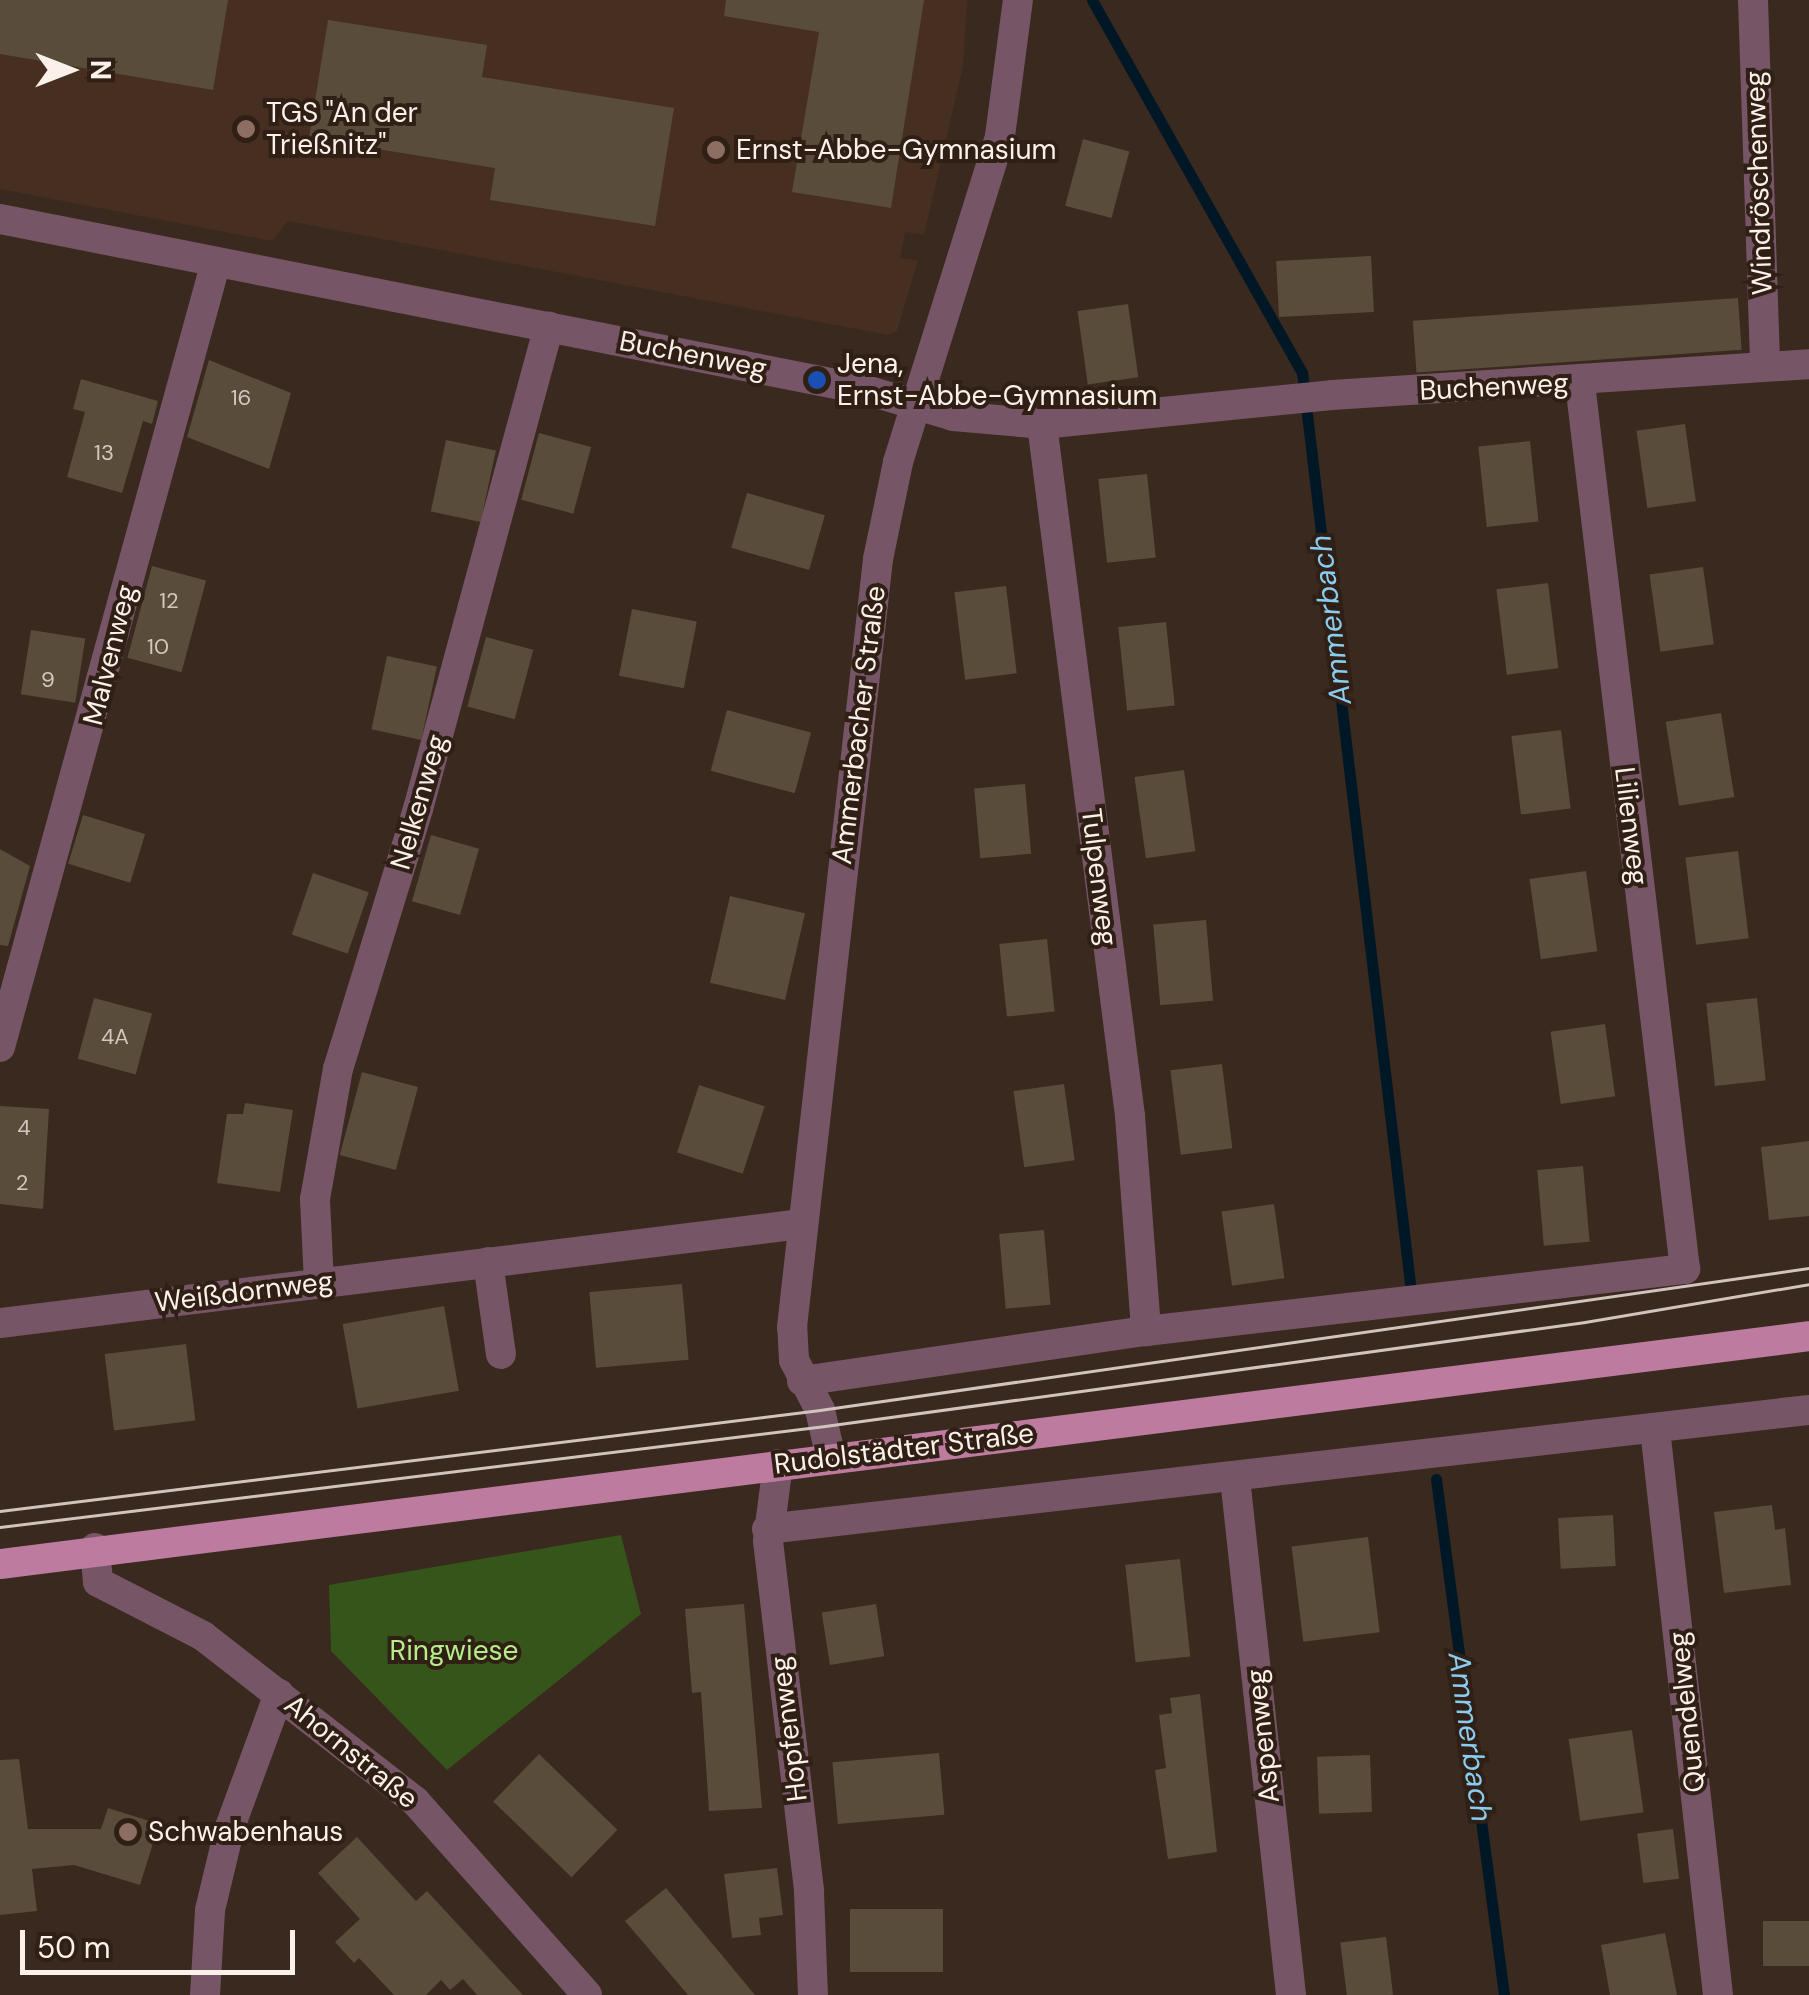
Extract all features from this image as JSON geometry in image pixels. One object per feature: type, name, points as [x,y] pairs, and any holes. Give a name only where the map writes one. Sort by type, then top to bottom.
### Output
[{"type":"main road","name":"Rudolstädter Straße","points":[[0,1564],[94,1548],[1809,1336]]},
{"type":"street","name":"Ammerbacher Straße","points":[[831,1458],[820,1410],[802,1381],[792,1327],[878,559],[917,405],[1000,136],[1018,0]]},
{"type":"street","name":"Windröschenweg","points":[[1754,0],[1765,366]]},
{"type":"street","name":"Buchenweg","points":[[0,219],[548,326],[953,416],[1042,424],[1332,395],[1580,383],[1809,364]]},
{"type":"street","name":"Malvenweg","points":[[0,1047],[216,262]]},
{"type":"street","name":"Nelkenweg","points":[[320,1282],[315,1199],[338,1070],[418,809],[548,326]]},
{"type":"street","name":"Lilienweg","points":[[1146,1331],[1685,1269],[1580,383]]},
{"type":"street","name":"Tulpenweg","points":[[1042,424],[1130,1116],[1146,1331]]},
{"type":"street","name":"Weißdornweg","points":[[0,1323],[802,1224]]},
{"type":"street","points":[[488,1262],[501,1354]]},
{"type":"street","points":[[802,1381],[1146,1331]]},
{"type":"street","points":[[768,1541],[896,1510],[1236,1478],[1809,1410]]},
{"type":"street","name":"Quendelweg","points":[[1655,1429],[1718,1995]]},
{"type":"street","name":"Hopfenweg","points":[[778,1464],[768,1541],[810,1892],[812,1995]]},
{"type":"street","name":"Aspenweg","points":[[1236,1478],[1291,1995]]},
{"type":"street","name":"Ahornstraße","points":[[94,1548],[98,1582],[203,1636],[415,1801],[587,1995]]},
{"type":"street","points":[[205,1995],[210,1910],[230,1827],[279,1694]]},
{"type":"shaded area","points":[[0,0],[967,0],[963,66],[924,235],[905,232],[900,258],[918,260],[897,331],[888,335],[288,221],[272,241],[0,189]]},
{"type":"green space","name":"Ringwiese","points":[[621,1535],[641,1614],[447,1770],[331,1651],[329,1585]]},
{"type":"building","points":[[0,0],[228,0],[213,90],[0,54]]},
{"type":"building","points":[[726,0],[924,0],[891,208],[792,192],[819,32],[724,16]]},
{"type":"building","points":[[328,20],[487,45],[482,77],[674,108],[655,226],[490,200],[495,168],[309,138]]},
{"type":"building","points":[[1083,139],[1129,151],[1112,218],[1065,206]]},
{"type":"building","points":[[1371,256],[1374,312],[1279,317],[1276,261]]},
{"type":"building","points":[[1738,298],[1742,350],[1416,373],[1413,321]]},
{"type":"building","points":[[1128,304],[1138,377],[1088,384],[1077,311]]},
{"type":"building","points":[[209,360],[291,393],[269,469],[187,437]]},
{"type":"building","points":[[81,379],[158,401],[152,424],[143,421],[122,493],[67,477],[85,412],[73,409]]},
{"type":"building","points":[[1685,424],[1696,501],[1647,508],[1636,431]]},
{"type":"building","points":[[539,433],[591,447],[573,514],[521,500]]},
{"type":"building","points":[[446,440],[496,451],[481,522],[431,511]]},
{"type":"building","points":[[1530,441],[1538,522],[1487,527],[1478,446]]},
{"type":"building","points":[[1147,474],[1156,558],[1107,563],[1098,479]]},
{"type":"building","points":[[747,493],[825,515],[809,570],[731,548]]},
{"type":"building","points":[[152,566],[206,580],[182,672],[127,658]]},
{"type":"building","points":[[1703,567],[1714,644],[1660,652],[1650,575]]},
{"type":"building","points":[[1548,583],[1558,668],[1507,675],[1496,589]]},
{"type":"building","points":[[1006,586],[1017,673],[965,680],[954,592]]},
{"type":"building","points":[[632,609],[697,622],[684,688],[619,676]]},
{"type":"building","points":[[1166,622],[1175,706],[1127,711],[1118,627]]},
{"type":"building","points":[[31,630],[85,639],[75,703],[21,694]]},
{"type":"building","points":[[486,637],[533,650],[515,719],[467,707]]},
{"type":"building","points":[[387,656],[437,667],[421,740],[371,729]]},
{"type":"building","points":[[727,710],[811,733],[795,793],[711,771]]},
{"type":"building","points":[[1721,713],[1734,797],[1679,806],[1666,722]]},
{"type":"building","points":[[1561,730],[1571,808],[1521,815],[1511,736]]},
{"type":"building","points":[[1184,770],[1195,851],[1146,858],[1134,777]]},
{"type":"building","points":[[1025,784],[1031,854],[980,858],[974,788]]},
{"type":"building","points":[[83,815],[145,834],[130,883],[68,864]]},
{"type":"building","points":[[431,835],[479,849],[460,915],[412,901]]},
{"type":"building","points":[[0,849],[30,866],[8,946],[0,945]]},
{"type":"building","points":[[1738,851],[1749,938],[1696,945],[1685,857]]},
{"type":"building","points":[[1586,871],[1597,951],[1541,959],[1530,879]]},
{"type":"building","points":[[313,873],[369,892],[348,954],[292,934]]},
{"type":"building","points":[[730,896],[805,913],[785,1000],[710,983]]},
{"type":"building","points":[[1206,920],[1213,1001],[1160,1005],[1153,925]]},
{"type":"building","points":[[1047,939],[1055,1012],[1007,1017],[999,944]]},
{"type":"building","points":[[94,998],[152,1014],[136,1074],[78,1059]]},
{"type":"building","points":[[1757,998],[1766,1081],[1715,1086],[1706,1003]]},
{"type":"building","points":[[1605,1024],[1615,1096],[1561,1104],[1551,1032]]},
{"type":"building","points":[[1222,1064],[1232,1148],[1181,1155],[1170,1070]]},
{"type":"building","points":[[362,1072],[418,1087],[396,1170],[340,1155]]},
{"type":"building","points":[[1064,1084],[1075,1160],[1024,1167],[1013,1091]]},
{"type":"building","points":[[699,1085],[765,1106],[743,1174],[677,1153]]},
{"type":"building","points":[[245,1103],[293,1110],[280,1192],[217,1183],[227,1114],[243,1114]]},
{"type":"building","points":[[0,1106],[49,1109],[43,1209],[0,1204]]},
{"type":"building","points":[[1809,1141],[1809,1216],[1769,1220],[1761,1147]]},
{"type":"building","points":[[1583,1166],[1590,1242],[1544,1246],[1537,1170]]},
{"type":"building","points":[[1274,1204],[1284,1278],[1232,1286],[1222,1211]]},
{"type":"building","points":[[1044,1230],[1051,1305],[1006,1309],[999,1234]]},
{"type":"building","points":[[682,1284],[689,1360],[596,1368],[589,1292]]},
{"type":"building","points":[[444,1306],[459,1391],[357,1409],[343,1324]]},
{"type":"building","points":[[186,1344],[195,1420],[114,1430],[105,1354]]},
{"type":"building","points":[[1772,1505],[1775,1530],[1785,1528],[1791,1585],[1724,1593],[1714,1512]]},
{"type":"building","points":[[1613,1515],[1616,1566],[1561,1569],[1558,1518]]},
{"type":"building","points":[[1368,1537],[1380,1632],[1303,1642],[1292,1546]]},
{"type":"building","points":[[1180,1559],[1190,1656],[1136,1662],[1125,1565]]},
{"type":"building","points":[[744,1604],[762,1808],[709,1811],[701,1692],[692,1693],[685,1609]]},
{"type":"building","points":[[876,1604],[884,1656],[830,1665],[822,1613]]},
{"type":"building","points":[[1200,1694],[1217,1852],[1168,1859],[1155,1770],[1166,1768],[1159,1715],[1172,1713],[1170,1698]]},
{"type":"building","points":[[1632,1730],[1644,1812],[1580,1821],[1569,1739]]},
{"type":"building","points":[[939,1753],[944,1815],[838,1824],[832,1762]]},
{"type":"building","points":[[539,1754],[617,1830],[572,1877],[493,1801]]},
{"type":"building","points":[[1370,1755],[1372,1812],[1319,1814],[1317,1757]]},
{"type":"building","name":"Schwabenhaus","points":[[19,1759],[28,1829],[101,1829],[108,1808],[159,1824],[140,1885],[74,1865],[32,1869],[37,1911],[0,1915],[0,1760]]},
{"type":"building","points":[[1673,1829],[1679,1879],[1643,1883],[1637,1833]]},
{"type":"building","points":[[357,1837],[416,1901],[427,1891],[523,1995],[477,1995],[463,1979],[450,1990],[441,1980],[426,1995],[394,1995],[359,1958],[354,1963],[335,1942],[360,1919],[318,1873]]},
{"type":"building","points":[[777,1868],[783,1915],[759,1918],[761,1935],[732,1938],[724,1874]]},
{"type":"building","points":[[666,1888],[755,1995],[688,1995],[625,1921]]},
{"type":"building","points":[[850,1909],[943,1909],[943,1972],[850,1972]]},
{"type":"building","points":[[1763,1921],[1809,1921],[1809,1966],[1763,1966]]},
{"type":"building","points":[[1665,1933],[1677,1995],[1610,1995],[1601,1945]]},
{"type":"building","points":[[1386,1937],[1393,1995],[1347,1995],[1340,1943]]},
{"type":"waterway","name":"Ammerbach","points":[[1092,0],[1302,372],[1411,1292]]},
{"type":"waterway","name":"Ammerbach","points":[[1436,1479],[1504,1995]]},
{"type":"tram line","points":[[0,1511],[820,1410],[1809,1268]]},
{"type":"tram line","points":[[0,1527],[825,1426],[1585,1322],[1809,1284]]},
{"type":"place","name":"TGS \"An der Trießnitz\"","points":[[246,129]]},
{"type":"place","name":"Ernst-Abbe-Gymnasium","points":[[716,150]]},
{"type":"place","name":"Jena, Ernst-Abbe-Gymnasium","points":[[817,380]]},
{"type":"place","name":"Schwabenhaus","points":[[128,1832]]}]
